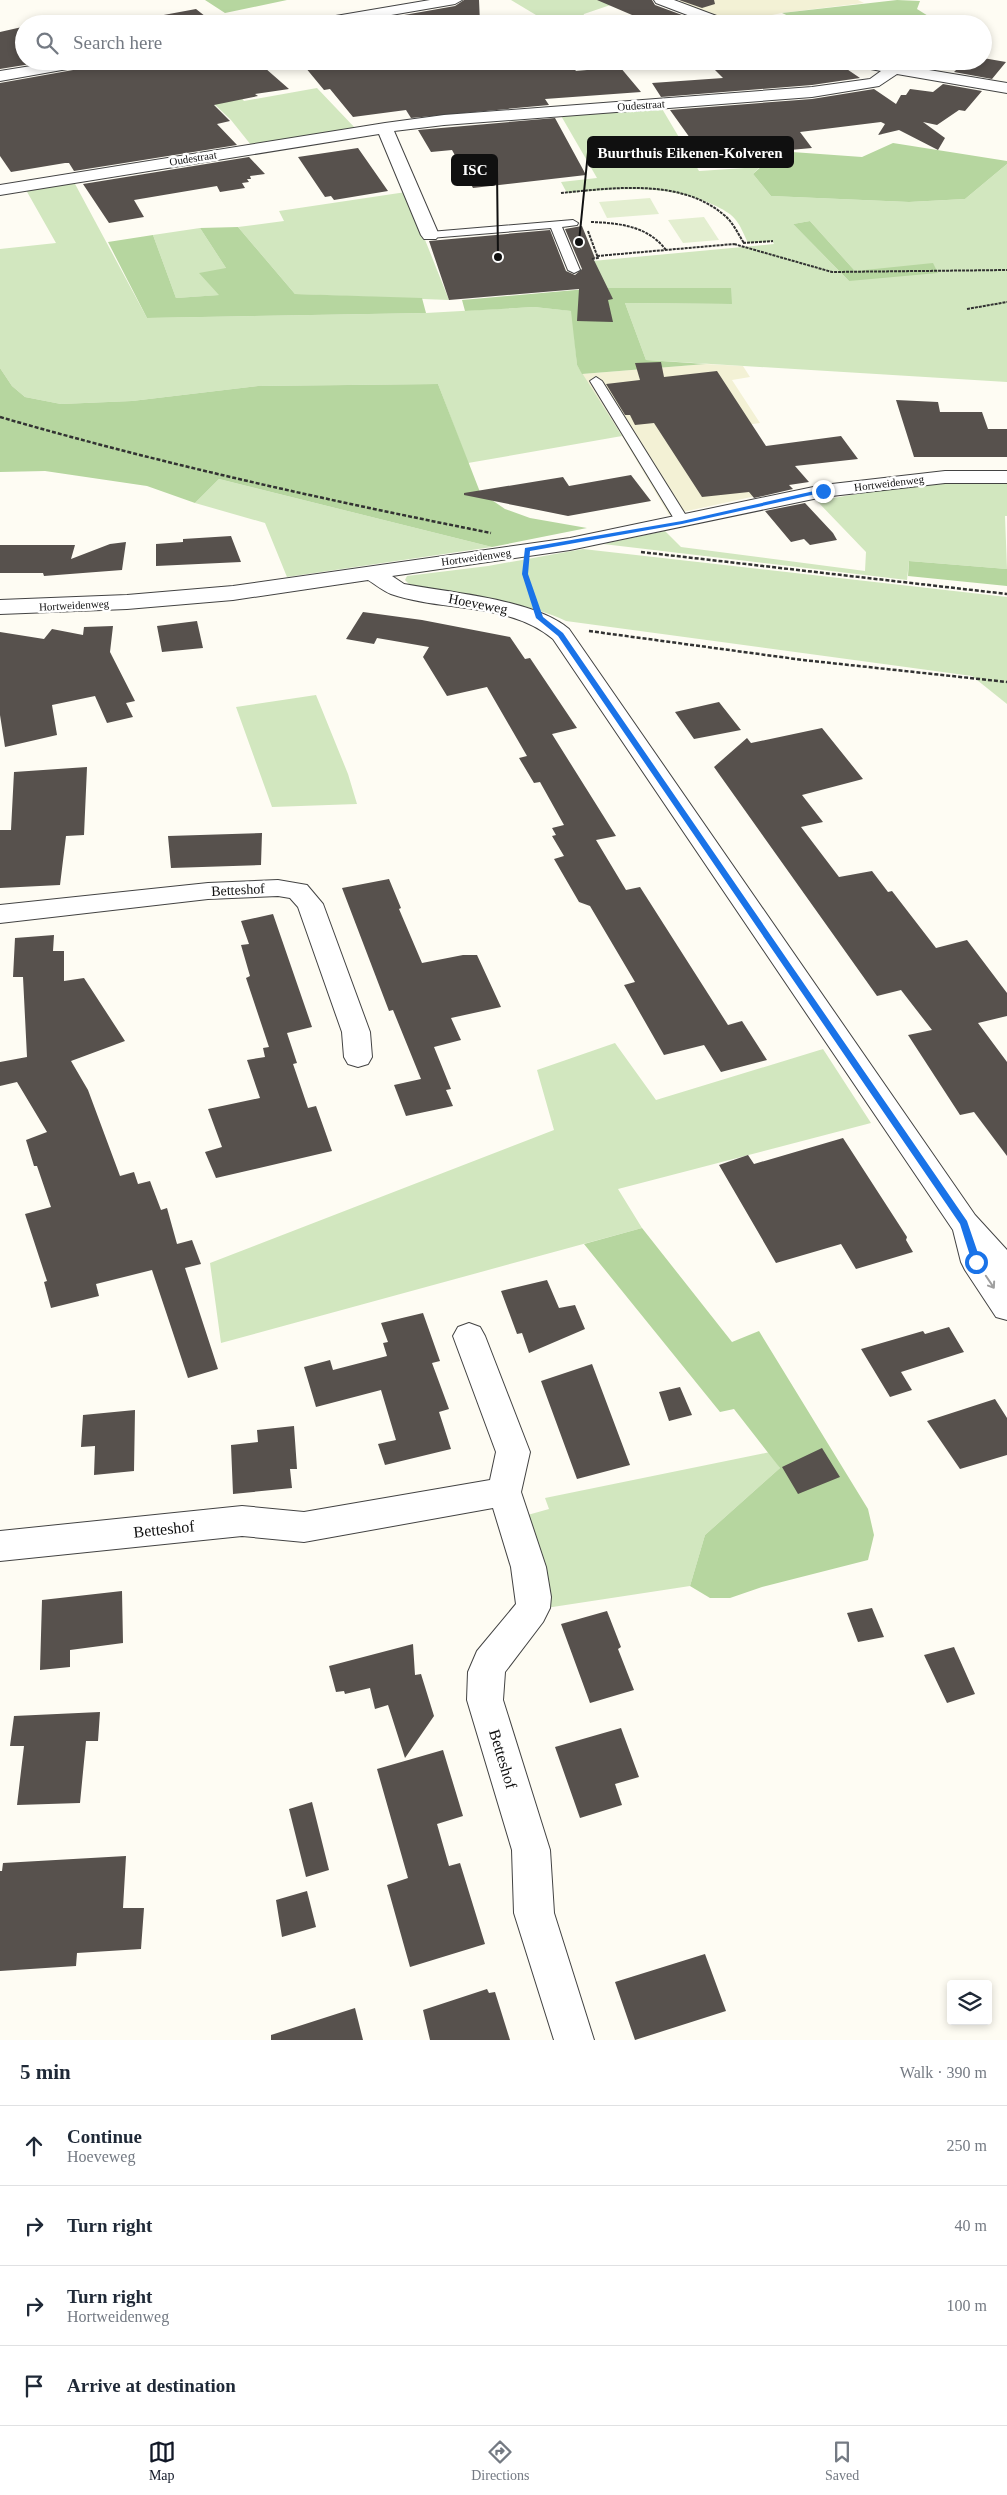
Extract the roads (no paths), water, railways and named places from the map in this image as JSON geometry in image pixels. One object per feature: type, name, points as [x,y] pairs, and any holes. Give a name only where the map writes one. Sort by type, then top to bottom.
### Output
[{"type":"street","points":[[364,15],[455,0]]},
{"type":"street","points":[[662,0],[701,15]]},
{"type":"street","points":[[337,6],[349,15]]},
{"type":"street","points":[[0,76],[36,70]]},
{"type":"street","points":[[893,70],[1007,88]]},
{"type":"street","name":"Oudestraat","points":[[0,190],[444,120],[812,92],[874,83],[893,70]]},
{"type":"street","points":[[385,128],[430,235]]},
{"type":"street","name":"Hortweidenweg","points":[[0,607],[127,602],[233,592],[527,550],[682,522],[823,491],[945,476],[1007,477]]},
{"type":"street","name":"Hoeveweg","points":[[371,572],[397,589],[524,613],[540,618],[561,634],[964,1223],[1007,1270]]},
{"type":"street","name":"Betteshof","points":[[0,914],[208,891],[278,888],[298,891],[310,904],[350,1013],[356,1032],[358,1057]]},
{"type":"street","name":"Hoeveweg","points":[[964,1223],[976,1262],[1007,1308]]},
{"type":"street","points":[[469,1336],[513,1452],[504,1492]]},
{"type":"street","name":"Betteshof","points":[[0,1546],[242,1521],[304,1527],[504,1492],[530,1572],[534,1606],[521,1627],[488,1664],[483,1679],[484,1700],[531,1850],[534,1913],[574,2040]]},
{"type":"lane","points":[[430,235],[573,223]]},
{"type":"lane","points":[[555,224],[574,270]]},
{"type":"lane","points":[[596,381],[682,522]]},
{"type":"place","name":"Buurthuis Eikenen-Kolveren","points":[[579,242]]},
{"type":"place","name":"ISC","points":[[498,257]]}]
